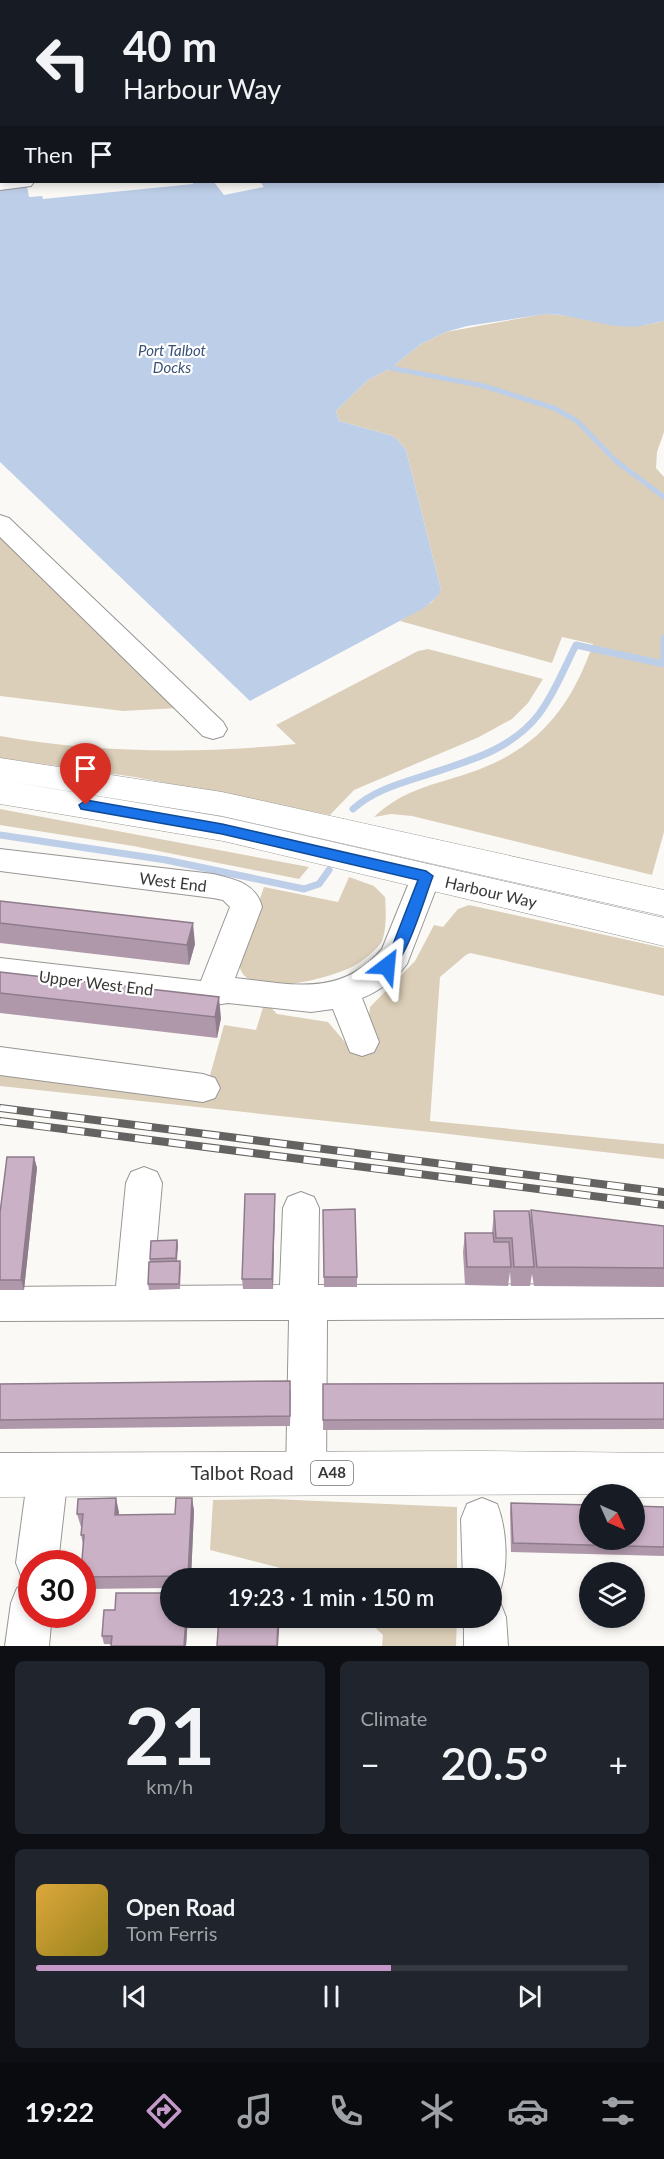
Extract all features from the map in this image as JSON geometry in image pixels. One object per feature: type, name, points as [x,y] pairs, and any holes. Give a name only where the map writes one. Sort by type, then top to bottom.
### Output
[{"type":"main road","name":"Harbour Way","points":[[0,769],[222,804],[664,903]]},
{"type":"main road","name":"Harbour Way","points":[[0,792],[222,829],[664,932]]},
{"type":"main road","name":"Talbot Road","points":[[0,1475],[306,1473],[664,1475]]},
{"type":"street","points":[[0,523],[213,729]]},
{"type":"street","name":"West End","points":[[0,861],[213,886],[237,894],[244,899],[246,908],[220,991]]},
{"type":"street","points":[[362,1042],[344,994],[363,984],[387,966],[396,954],[426,876]]},
{"type":"street","name":"Upper West End","points":[[0,971],[195,995],[220,991],[311,999],[344,994]]},
{"type":"street","points":[[0,1061],[203,1088]]},
{"type":"street","points":[[133,1301],[144,1183]]},
{"type":"street","points":[[301,1208],[299,1286],[308,1317],[306,1473]]},
{"type":"street","points":[[0,1304],[133,1301],[664,1300]]},
{"type":"street","points":[[39,1550],[48,1474]]},
{"type":"street","points":[[482,1519],[484,1568]]},
{"type":"street","points":[[27,1646],[29,1628]]},
{"type":"street","points":[[485,1628],[486,1646]]},
{"type":"shaded area","points":[[544,314],[632,326],[664,321],[664,432],[657,452],[656,468],[664,477],[664,832],[652,875],[412,816],[391,814],[374,817],[403,796],[485,767],[508,756],[527,743],[559,711],[572,691],[593,644],[562,637],[552,663],[400,621],[432,602],[441,590],[406,450],[397,439],[390,435],[339,421],[336,411],[368,380],[391,368],[421,344],[446,332]]},
{"type":"shaded area","points":[[0,534],[179,708],[123,711],[0,696]]},
{"type":"shaded area","points":[[428,649],[543,679],[528,703],[512,719],[479,737],[354,790],[330,815],[135,777],[0,758],[0,736],[110,749],[185,750],[296,744],[276,725],[418,651]]},
{"type":"shaded area","points":[[0,809],[309,867],[299,879],[133,846],[0,825]]},
{"type":"shaded area","points":[[349,877],[374,886],[385,897],[384,933],[381,943],[372,953],[341,972],[307,981],[269,985],[254,982],[243,974],[239,961],[264,887],[338,902]]},
{"type":"shaded area","points":[[469,905],[664,948],[664,996],[470,953],[466,955],[440,977],[430,1121],[664,1144],[664,1159],[0,1086],[0,1075],[207,1086],[224,1025],[256,1030],[265,1001],[277,1014],[328,1022],[355,1054],[378,1046],[368,1026],[370,1007],[415,961],[434,925],[443,927],[458,909]]},
{"type":"shaded area","points":[[272,1499],[457,1507],[457,1568],[280,1568],[210,1550],[213,1500]]},
{"type":"shaded area","points":[[376,1628],[457,1628],[456,1646],[382,1646],[383,1635]]},
{"type":"water","name":"Port Talbot Docks","points":[[193,183],[215,183],[224,195],[264,187],[261,183],[664,183],[664,321],[636,327],[615,326],[545,314],[467,326],[446,332],[421,344],[391,368],[368,380],[336,411],[339,421],[390,435],[397,439],[406,450],[441,590],[438,596],[424,608],[250,701],[0,462],[0,189],[27,186],[29,197],[42,196],[43,199]]},
{"type":"building","points":[[0,901],[193,923],[187,945],[0,923]]},
{"type":"building","points":[[0,972],[219,997],[215,1017],[0,993]]},
{"type":"building","points":[[7,1157],[34,1157],[21,1280],[0,1280],[0,1213]]},
{"type":"building","points":[[245,1194],[275,1194],[272,1279],[242,1279]]},
{"type":"building","points":[[355,1209],[357,1277],[324,1277],[323,1210]]},
{"type":"building","points":[[531,1210],[664,1226],[664,1268],[537,1267]]},
{"type":"building","points":[[494,1211],[529,1211],[534,1267],[514,1267],[512,1238],[496,1238]]},
{"type":"building","points":[[465,1233],[493,1233],[494,1242],[509,1242],[511,1267],[467,1267]]},
{"type":"building","points":[[177,1240],[176,1258],[150,1259],[151,1241]]},
{"type":"building","points":[[180,1261],[179,1284],[148,1284],[149,1262]]},
{"type":"building","points":[[290,1381],[290,1416],[0,1420],[0,1384]]},
{"type":"building","points":[[664,1383],[664,1419],[323,1420],[323,1384]]},
{"type":"building","points":[[116,1498],[115,1515],[175,1514],[176,1498],[192,1498],[188,1568],[160,1568],[160,1576],[96,1577],[96,1550],[83,1550],[84,1535],[81,1535],[83,1514],[77,1514],[78,1499]]},
{"type":"building","points":[[511,1503],[579,1505],[579,1545],[513,1543]]},
{"type":"building","points":[[645,1506],[664,1507],[664,1547],[645,1546]]},
{"type":"building","points":[[116,1593],[160,1593],[160,1628],[185,1628],[184,1646],[111,1646],[112,1636],[102,1636],[104,1610],[115,1610]]},
{"type":"building","points":[[218,1628],[278,1628],[277,1646],[217,1646]]},
{"type":"waterway","points":[[391,368],[484,386],[554,408],[577,421],[616,461],[664,497]]},
{"type":"waterway","points":[[664,638],[664,662]]},
{"type":"waterway","points":[[353,809],[369,797],[386,789],[486,754],[515,737],[528,727],[545,706],[576,645],[664,664]]},
{"type":"waterway","points":[[0,835],[166,860],[304,889],[319,884],[329,870]]},
{"type":"railway","points":[[0,1108],[664,1192]]},
{"type":"railway","points":[[0,1121],[664,1205]]},
{"type":"route","points":[[86,805],[222,829],[426,876],[396,954],[387,966]]}]
